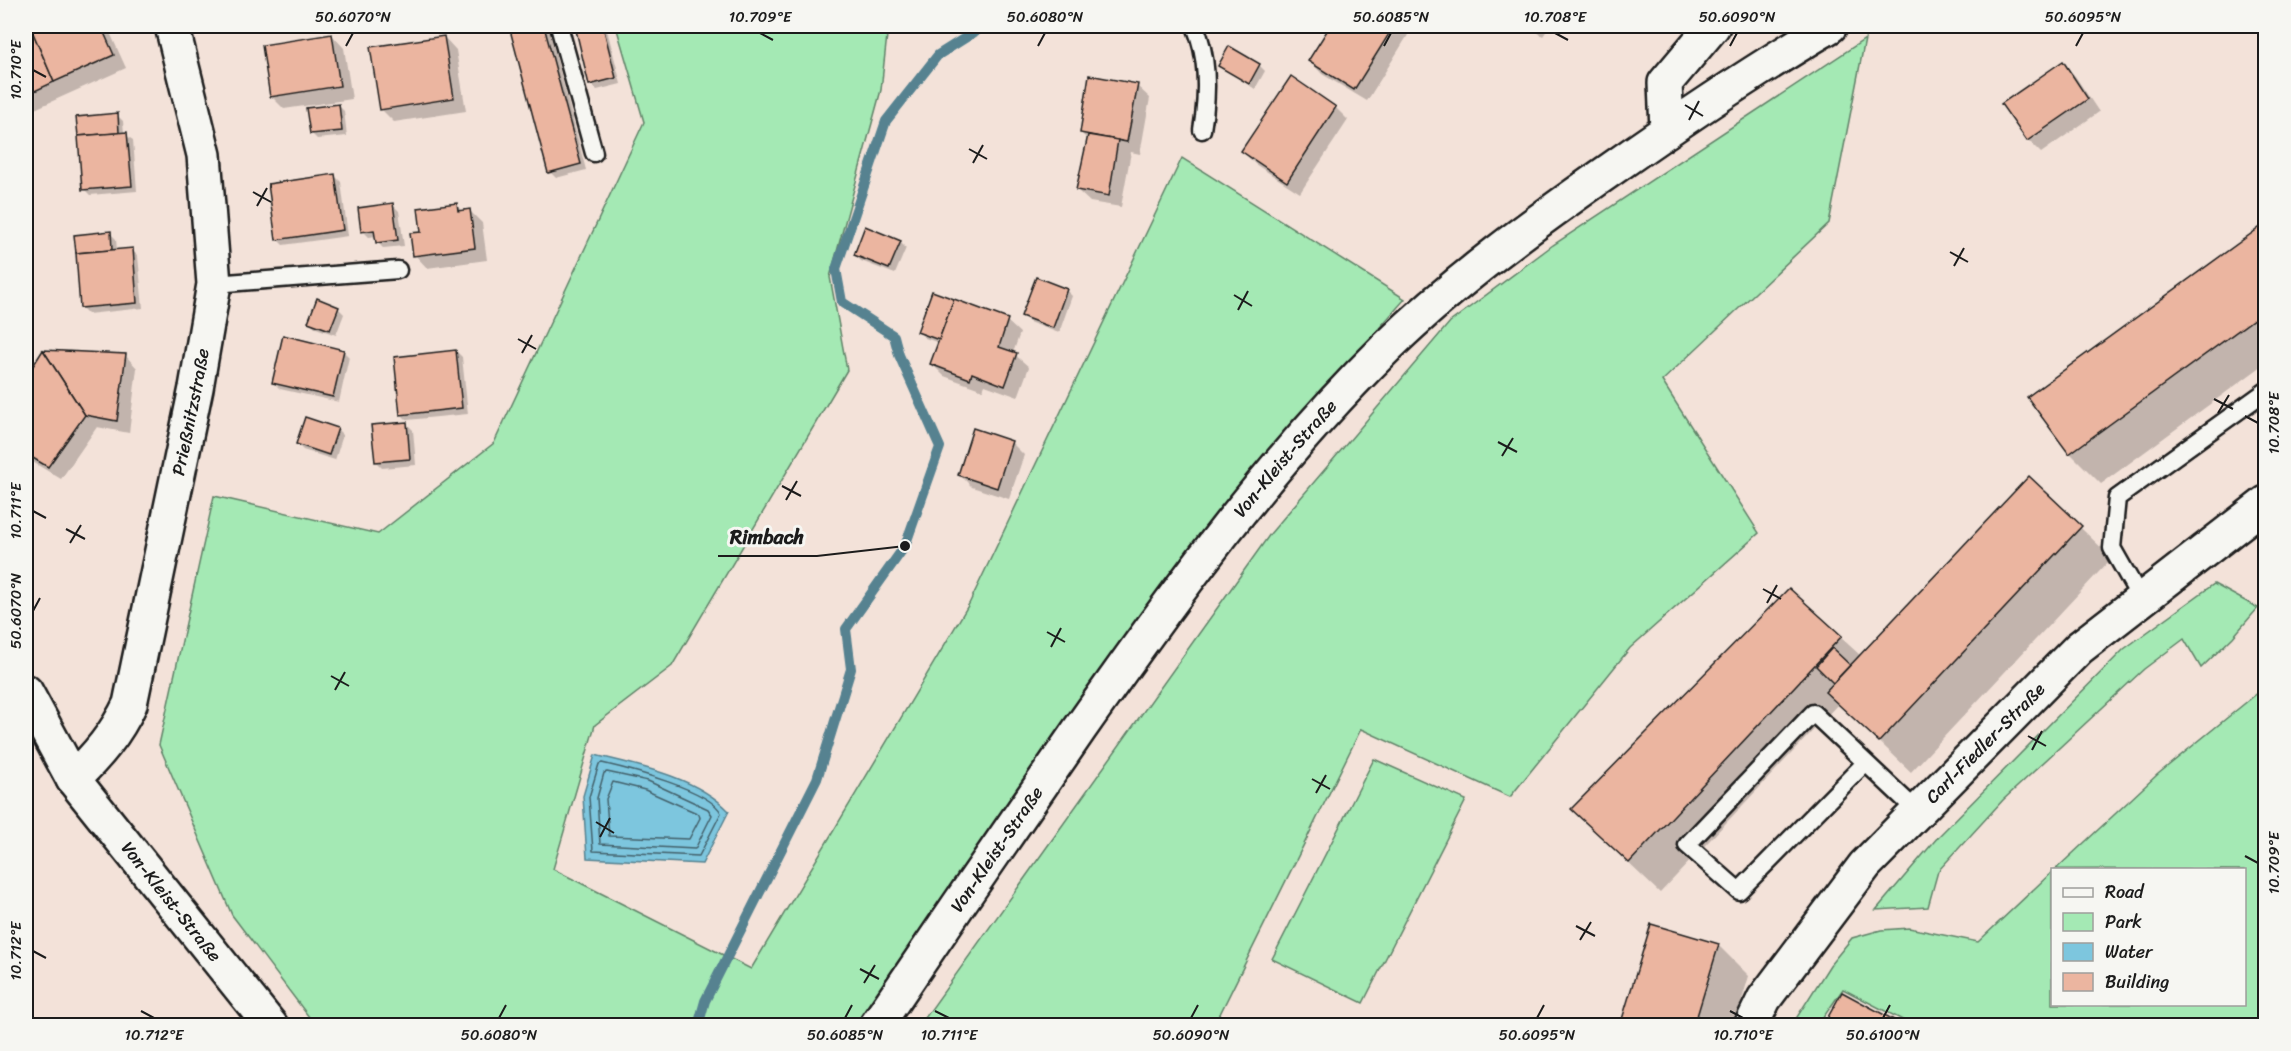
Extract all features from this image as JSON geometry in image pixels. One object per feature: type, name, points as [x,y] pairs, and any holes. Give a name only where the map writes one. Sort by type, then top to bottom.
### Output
[{"type":"street","name":"Prießnitzstraße","points":[[73,779],[105,747],[119,728],[130,704],[194,400],[213,284],[204,155],[172,26]]},
{"type":"street","points":[[1667,130],[1665,82],[1713,26]]},
{"type":"street","name":"Von-Kleist-Straße","points":[[876,1026],[1141,642],[1245,506],[1317,421],[1388,347],[1461,281],[1550,212],[1738,82],[1830,26]]},
{"type":"street","name":"Carl-Fiedler-Straße","points":[[1751,1026],[1764,999],[1859,874],[2079,648],[2265,503]]},
{"type":"street","name":"Von-Kleist-Straße","points":[[26,692],[73,779],[272,1026]]},
{"type":"lane","points":[[559,26],[594,153]]},
{"type":"lane","points":[[1195,26],[1201,39],[1208,95],[1202,130]]},
{"type":"lane","points":[[213,284],[399,270]]},
{"type":"lane","points":[[2141,599],[2112,548],[2117,498],[2265,391]]},
{"type":"lane","points":[[1865,763],[1739,891],[1687,845],[1813,713],[1918,812]]},
{"type":"green space","points":[[616,26],[888,26],[881,90],[830,277],[847,370],[672,666],[595,725],[553,869],[751,969],[969,604],[1182,158],[1405,299],[1239,486],[855,1025],[315,1025],[232,915],[159,745],[214,496],[378,534],[494,443],[644,122]]},
{"type":"green space","points":[[1865,39],[1829,223],[1662,381],[1759,533],[1630,648],[1510,797],[1361,729],[1217,1020],[1227,1025],[920,1025],[1270,534],[1450,322],[1553,245]]},
{"type":"green space","points":[[2214,584],[2258,608],[2233,637],[2201,668],[2184,639],[2144,669],[2003,800],[1938,871],[1928,907],[1876,910],[1938,837],[2124,649]]},
{"type":"green space","points":[[2265,687],[2265,1025],[1912,1025],[1843,989],[1818,1025],[1792,1025],[1830,965],[1852,938],[1881,930],[1909,928],[1978,942],[2051,873],[2051,1006],[2246,1006],[2246,868],[2057,868],[2158,774]]},
{"type":"green space","points":[[1374,759],[1466,800],[1363,1003],[1272,959]]},
{"type":"water","points":[[595,755],[684,781],[716,799],[729,811],[702,864],[587,858],[583,796]]},
{"type":"building","points":[[26,26],[30,26],[54,82],[26,95]]},
{"type":"building","points":[[30,26],[101,26],[114,55],[54,82]]},
{"type":"building","points":[[509,26],[544,26],[581,164],[548,173]]},
{"type":"building","points":[[575,26],[603,26],[616,78],[589,85]]},
{"type":"building","points":[[1330,26],[1394,26],[1354,90],[1308,61]]},
{"type":"building","points":[[332,34],[340,86],[270,97],[262,45]]},
{"type":"building","points":[[444,36],[454,98],[380,110],[370,47]]},
{"type":"building","points":[[1229,46],[1260,64],[1249,84],[1218,66]]},
{"type":"building","points":[[2063,61],[2088,99],[2027,141],[2001,104]]},
{"type":"building","points":[[1089,75],[1138,84],[1127,142],[1080,133]]},
{"type":"building","points":[[1291,76],[1336,107],[1287,182],[1241,151]]},
{"type":"building","points":[[339,104],[342,131],[310,134],[306,108]]},
{"type":"building","points":[[118,113],[119,133],[78,136],[76,117]]},
{"type":"building","points":[[127,132],[132,186],[82,190],[78,136]]},
{"type":"building","points":[[1088,135],[1118,140],[1109,196],[1076,190]]},
{"type":"building","points":[[335,174],[343,230],[276,240],[268,184]]},
{"type":"building","points":[[393,203],[398,240],[376,243],[374,230],[361,232],[358,208]]},
{"type":"building","points":[[457,203],[458,211],[470,209],[475,248],[413,256],[410,233],[421,232],[418,208]]},
{"type":"building","points":[[2266,223],[2266,310],[2069,454],[2027,397]]},
{"type":"building","points":[[865,226],[901,241],[889,269],[854,255]]},
{"type":"building","points":[[111,231],[112,250],[76,253],[74,235]]},
{"type":"building","points":[[133,248],[137,303],[80,308],[76,253]]},
{"type":"building","points":[[1036,277],[1067,289],[1053,328],[1021,316]]},
{"type":"building","points":[[932,291],[954,299],[939,340],[917,332]]},
{"type":"building","points":[[317,298],[339,307],[330,330],[308,322]]},
{"type":"building","points":[[954,299],[1008,319],[999,347],[1017,353],[1005,386],[972,373],[970,379],[930,364]]},
{"type":"building","points":[[283,335],[344,350],[333,397],[272,383]]},
{"type":"building","points":[[43,350],[126,354],[117,421],[85,415]]},
{"type":"building","points":[[43,350],[85,415],[48,467],[26,454],[26,377]]},
{"type":"building","points":[[456,350],[462,408],[400,415],[394,357]]},
{"type":"building","points":[[305,417],[338,428],[329,455],[296,444]]},
{"type":"building","points":[[407,422],[410,459],[375,462],[371,425]]},
{"type":"building","points":[[973,428],[1012,441],[997,488],[958,475]]},
{"type":"building","points":[[2029,476],[2082,526],[1879,742],[1825,692]]},
{"type":"building","points":[[1789,588],[1842,636],[1629,863],[1571,809]]},
{"type":"building","points":[[1832,648],[1850,665],[1833,683],[1816,666]]},
{"type":"building","points":[[1651,924],[1719,944],[1694,1026],[1620,1026]]},
{"type":"building","points":[[1842,992],[1905,1026],[1823,1026]]},
{"type":"waterway","points":[[698,1026],[705,1001],[817,779],[851,669],[846,629],[905,546],[940,447],[899,355],[894,336],[842,302],[836,269],[886,121],[938,55],[984,26]]},
{"type":"place","name":"Rimbach","points":[[905,546]]}]
